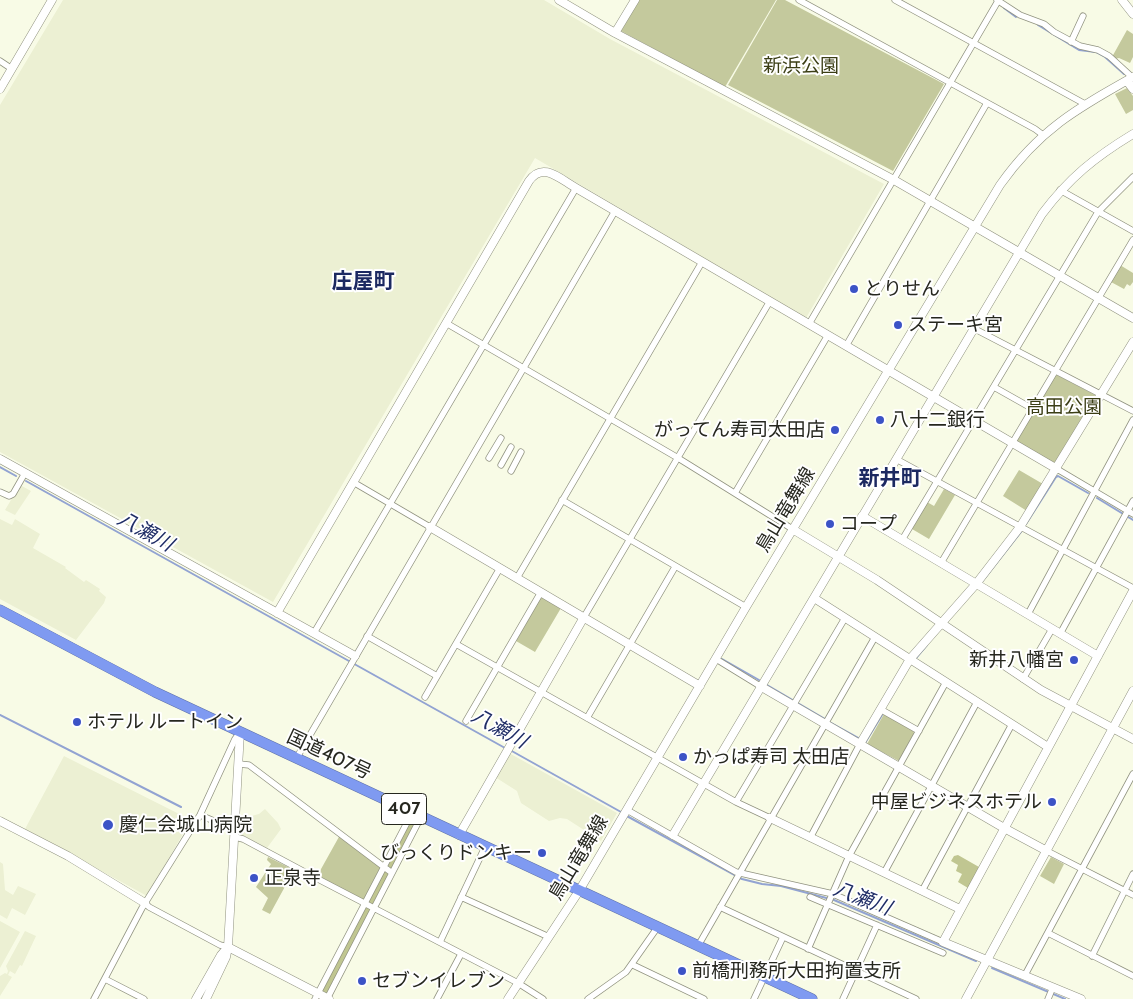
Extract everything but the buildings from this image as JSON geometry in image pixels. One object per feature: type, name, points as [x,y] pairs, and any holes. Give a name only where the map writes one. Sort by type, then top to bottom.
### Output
[{"type":"highway","name":"国道407号","points":[[0,610],[155,692],[812,999]]},
{"type":"street","points":[[0,89],[52,0]]},
{"type":"street","points":[[559,0],[615,33],[894,180],[1133,318]]},
{"type":"street","points":[[615,33],[634,0]]},
{"type":"street","points":[[799,0],[1036,129],[1043,135]]},
{"type":"street","points":[[895,0],[1085,104]]},
{"type":"street","points":[[809,324],[998,0],[1020,15],[1044,24],[1071,42],[1083,48],[1098,50],[1109,56],[1131,79],[1133,89]]},
{"type":"street","points":[[1122,0],[1133,14]]},
{"type":"street","points":[[1071,42],[1083,16]]},
{"type":"street","points":[[0,62],[12,69]]},
{"type":"street","name":"鳥山竜舞線","points":[[508,999],[579,891],[746,607],[1000,185],[1015,164],[1043,135],[1085,104],[1131,79]]},
{"type":"street","points":[[846,346],[988,103]]},
{"type":"street","points":[[673,835],[1042,214],[1060,190],[1072,178],[1110,148],[1133,134]]},
{"type":"street","points":[[276,613],[533,174],[543,171],[576,188],[1130,512]]},
{"type":"street","points":[[902,540],[1098,212],[1133,177]]},
{"type":"street","points":[[314,633],[576,188]]},
{"type":"street","points":[[1060,190],[1133,231]]},
{"type":"street","points":[[296,759],[615,211]]},
{"type":"street","points":[[941,563],[1133,240]]},
{"type":"street","points":[[517,578],[702,262]]},
{"type":"street","points":[[459,835],[584,617],[770,302]]},
{"type":"street","points":[[446,323],[736,493],[877,580],[1023,679],[1133,739]]},
{"type":"street","points":[[973,328],[1133,411]]},
{"type":"street","points":[[736,493],[828,335]]},
{"type":"street","points":[[810,838],[860,744],[910,659],[976,584],[1020,527],[1133,342]]},
{"type":"street","points":[[994,387],[1033,409]]},
{"type":"street","points":[[1028,614],[1133,420]]},
{"type":"street","points":[[489,458],[501,438]]},
{"type":"street","points":[[501,465],[511,447]]},
{"type":"street","points":[[511,470],[521,452]]},
{"type":"street","points":[[0,459],[314,633],[353,660]]},
{"type":"street","points":[[896,459],[1133,590],[943,942]]},
{"type":"street","points":[[0,492],[9,496],[13,494],[25,473]]},
{"type":"street","points":[[353,482],[700,686]]},
{"type":"street","points":[[562,500],[746,607]]},
{"type":"street","points":[[1060,634],[1096,568],[1130,512],[1133,501]]},
{"type":"street","points":[[862,516],[1098,656]]},
{"type":"street","points":[[587,718],[675,567]]},
{"type":"street","points":[[425,697],[500,568]]},
{"type":"street","points":[[466,721],[541,592]]},
{"type":"street","points":[[814,598],[1048,747]]},
{"type":"street","points":[[736,802],[845,618]]},
{"type":"street","points":[[1023,679],[1052,629]]},
{"type":"street","points":[[367,636],[437,676]]},
{"type":"street","points":[[698,946],[875,637]]},
{"type":"street","points":[[456,644],[736,802],[960,909]]},
{"type":"street","points":[[716,659],[793,706],[1004,828],[1133,895]]},
{"type":"street","points":[[808,949],[849,856],[946,682]]},
{"type":"street","points":[[966,999],[1133,691]]},
{"type":"street","points":[[884,873],[977,702]]},
{"type":"street","points":[[880,709],[919,731]]},
{"type":"street","points":[[922,891],[1012,724]]},
{"type":"street","points":[[94,999],[145,903],[200,815],[240,732]]},
{"type":"street","points":[[206,999],[226,957],[228,947],[240,732]]},
{"type":"street","points":[[227,756],[234,756],[239,762],[249,765],[392,873]]},
{"type":"street","points":[[1025,975],[1130,785],[1133,774]]},
{"type":"street","points":[[625,812],[673,835],[740,873],[830,899],[988,959],[1081,999]]},
{"type":"street","points":[[200,815],[316,878],[518,983],[543,999]]},
{"type":"street","points":[[316,996],[384,867],[417,815]]},
{"type":"street","points":[[0,821],[68,856],[149,906],[220,946],[228,947],[316,996],[328,999],[392,873],[417,815]]},
{"type":"street","points":[[440,942],[485,847]]},
{"type":"street","points":[[1092,956],[1133,874]]},
{"type":"street","points":[[461,896],[549,937]]},
{"type":"street","points":[[810,897],[830,899],[877,925],[943,954]]},
{"type":"street","points":[[720,907],[916,999]]},
{"type":"street","points":[[843,999],[877,925]]},
{"type":"street","points":[[588,999],[633,965],[658,928]]},
{"type":"street","points":[[1048,933],[1133,976]]},
{"type":"street","points":[[754,999],[783,937]]},
{"type":"street","points":[[196,999],[228,947]]},
{"type":"street","points":[[437,999],[461,954]]},
{"type":"street","points":[[633,965],[704,999]]},
{"type":"street","points":[[105,979],[142,999]]},
{"type":"street","points":[[1048,998],[1053,988]]},
{"type":"shaded area","points":[[63,0],[544,0],[610,39],[884,184],[806,318],[535,158],[273,602],[0,452],[0,105]]},
{"type":"shaded area","points":[[20,485],[31,491],[15,515],[5,510]]},
{"type":"shaded area","points":[[0,519],[12,525],[15,519],[40,534],[33,548],[66,567],[84,582],[86,580],[100,589],[99,591],[106,597],[104,603],[76,640],[0,599]]},
{"type":"shaded area","points":[[509,753],[617,813],[601,841],[567,819],[560,818],[549,821],[521,803],[517,791],[495,777]]},
{"type":"shaded area","name":"慶仁会城山病院","points":[[64,756],[191,820],[147,896],[25,829]]},
{"type":"shaded area","points":[[265,809],[281,829],[267,848],[239,833],[242,816],[244,818],[259,814]]},
{"type":"shaded area","points":[[0,862],[3,864],[5,890],[13,895],[18,886],[36,894],[25,915],[12,908],[7,919],[0,915]]},
{"type":"shaded area","points":[[0,921],[20,932],[0,968]]},
{"type":"shaded area","points":[[25,931],[36,936],[22,966],[20,965],[15,974],[10,971],[8,975],[12,977],[0,996],[0,976],[5,973],[7,974],[6,966]]},
{"type":"green space","points":[[639,0],[776,0],[725,87],[621,31]]},
{"type":"green space","name":"新浜公園","points":[[777,0],[785,0],[944,84],[893,171],[728,85]]},
{"type":"green space","points":[[1127,30],[1133,34],[1133,57],[1130,63],[1112,57]]},
{"type":"green space","points":[[1127,88],[1133,96],[1133,110],[1126,114],[1115,94]]},
{"type":"green space","points":[[1120,265],[1133,273],[1133,282],[1130,286],[1127,284],[1124,289],[1111,282]]},
{"type":"green space","name":"高田公園","points":[[1057,375],[1095,395],[1096,398],[1057,462],[1053,464],[1018,443],[1017,440]]},
{"type":"green space","points":[[1019,470],[1043,484],[1027,511],[1003,496]]},
{"type":"green space","points":[[944,489],[955,495],[929,539],[912,529],[927,502],[934,506]]},
{"type":"green space","points":[[541,596],[561,608],[535,652],[516,641]]},
{"type":"green space","points":[[884,714],[914,733],[899,761],[867,744]]},
{"type":"green space","points":[[412,813],[421,817],[326,999],[315,999]]},
{"type":"green space","points":[[340,835],[384,867],[366,903],[316,878]]},
{"type":"green space","points":[[958,855],[979,867],[968,888],[958,882],[962,874],[956,871],[958,865],[951,861],[954,856]]},
{"type":"green space","points":[[268,857],[294,870],[270,914],[262,910],[268,898],[256,887],[271,864],[267,860]]},
{"type":"green space","points":[[1051,857],[1064,864],[1054,884],[1040,876]]},
{"type":"waterway","points":[[1004,8],[1016,17]]},
{"type":"waterway","points":[[1038,25],[1079,50],[1096,52],[1105,57],[1124,74]]},
{"type":"waterway","name":"八瀬川","points":[[0,467],[16,476]]},
{"type":"waterway","points":[[1026,524],[1056,477],[1058,476],[1088,493]]},
{"type":"waterway","name":"八瀬川","points":[[26,481],[505,748]]},
{"type":"waterway","points":[[1097,498],[1133,520]]},
{"type":"waterway","points":[[981,583],[1021,532]]},
{"type":"waterway","points":[[916,658],[927,645]]},
{"type":"waterway","points":[[722,659],[759,680]]},
{"type":"waterway","points":[[767,685],[825,719]]},
{"type":"waterway","points":[[0,715],[181,807]]},
{"type":"waterway","points":[[865,743],[882,715]]},
{"type":"waterway","points":[[829,722],[858,738]]},
{"type":"waterway","name":"八瀬川","points":[[510,750],[621,812]]},
{"type":"waterway","name":"八瀬川","points":[[625,815],[742,879],[781,886],[834,900],[976,961]]},
{"type":"waterway","name":"八瀬川","points":[[992,968],[1065,999]]},
{"type":"place","name":"とりせん","points":[[854,289]]},
{"type":"place","name":"ステーキ宮","points":[[898,325]]},
{"type":"place","name":"八十二銀行","points":[[880,420]]},
{"type":"place","name":"がってん寿司太田店","points":[[835,430]]},
{"type":"place","name":"コープ","points":[[830,524]]},
{"type":"place","name":"新井八幡宮","points":[[1074,660]]},
{"type":"place","name":"ホテル ルートイン","points":[[77,722]]},
{"type":"place","name":"かっぱ寿司 太田店","points":[[683,757]]},
{"type":"place","name":"中屋ビジネスホテル","points":[[1052,802]]},
{"type":"place","name":"慶仁会城山病院","points":[[108,825]]},
{"type":"place","name":"びっくりドンキー","points":[[542,853]]},
{"type":"place","name":"正泉寺","points":[[254,878]]},
{"type":"place","name":"前橋刑務所大田拘置支所","points":[[682,971]]},
{"type":"place","name":"セブンイレブン","points":[[362,981]]},
{"type":"district","name":"庄屋町","points":[[363,282]]},
{"type":"district","name":"新井町","points":[[890,479]]}]
